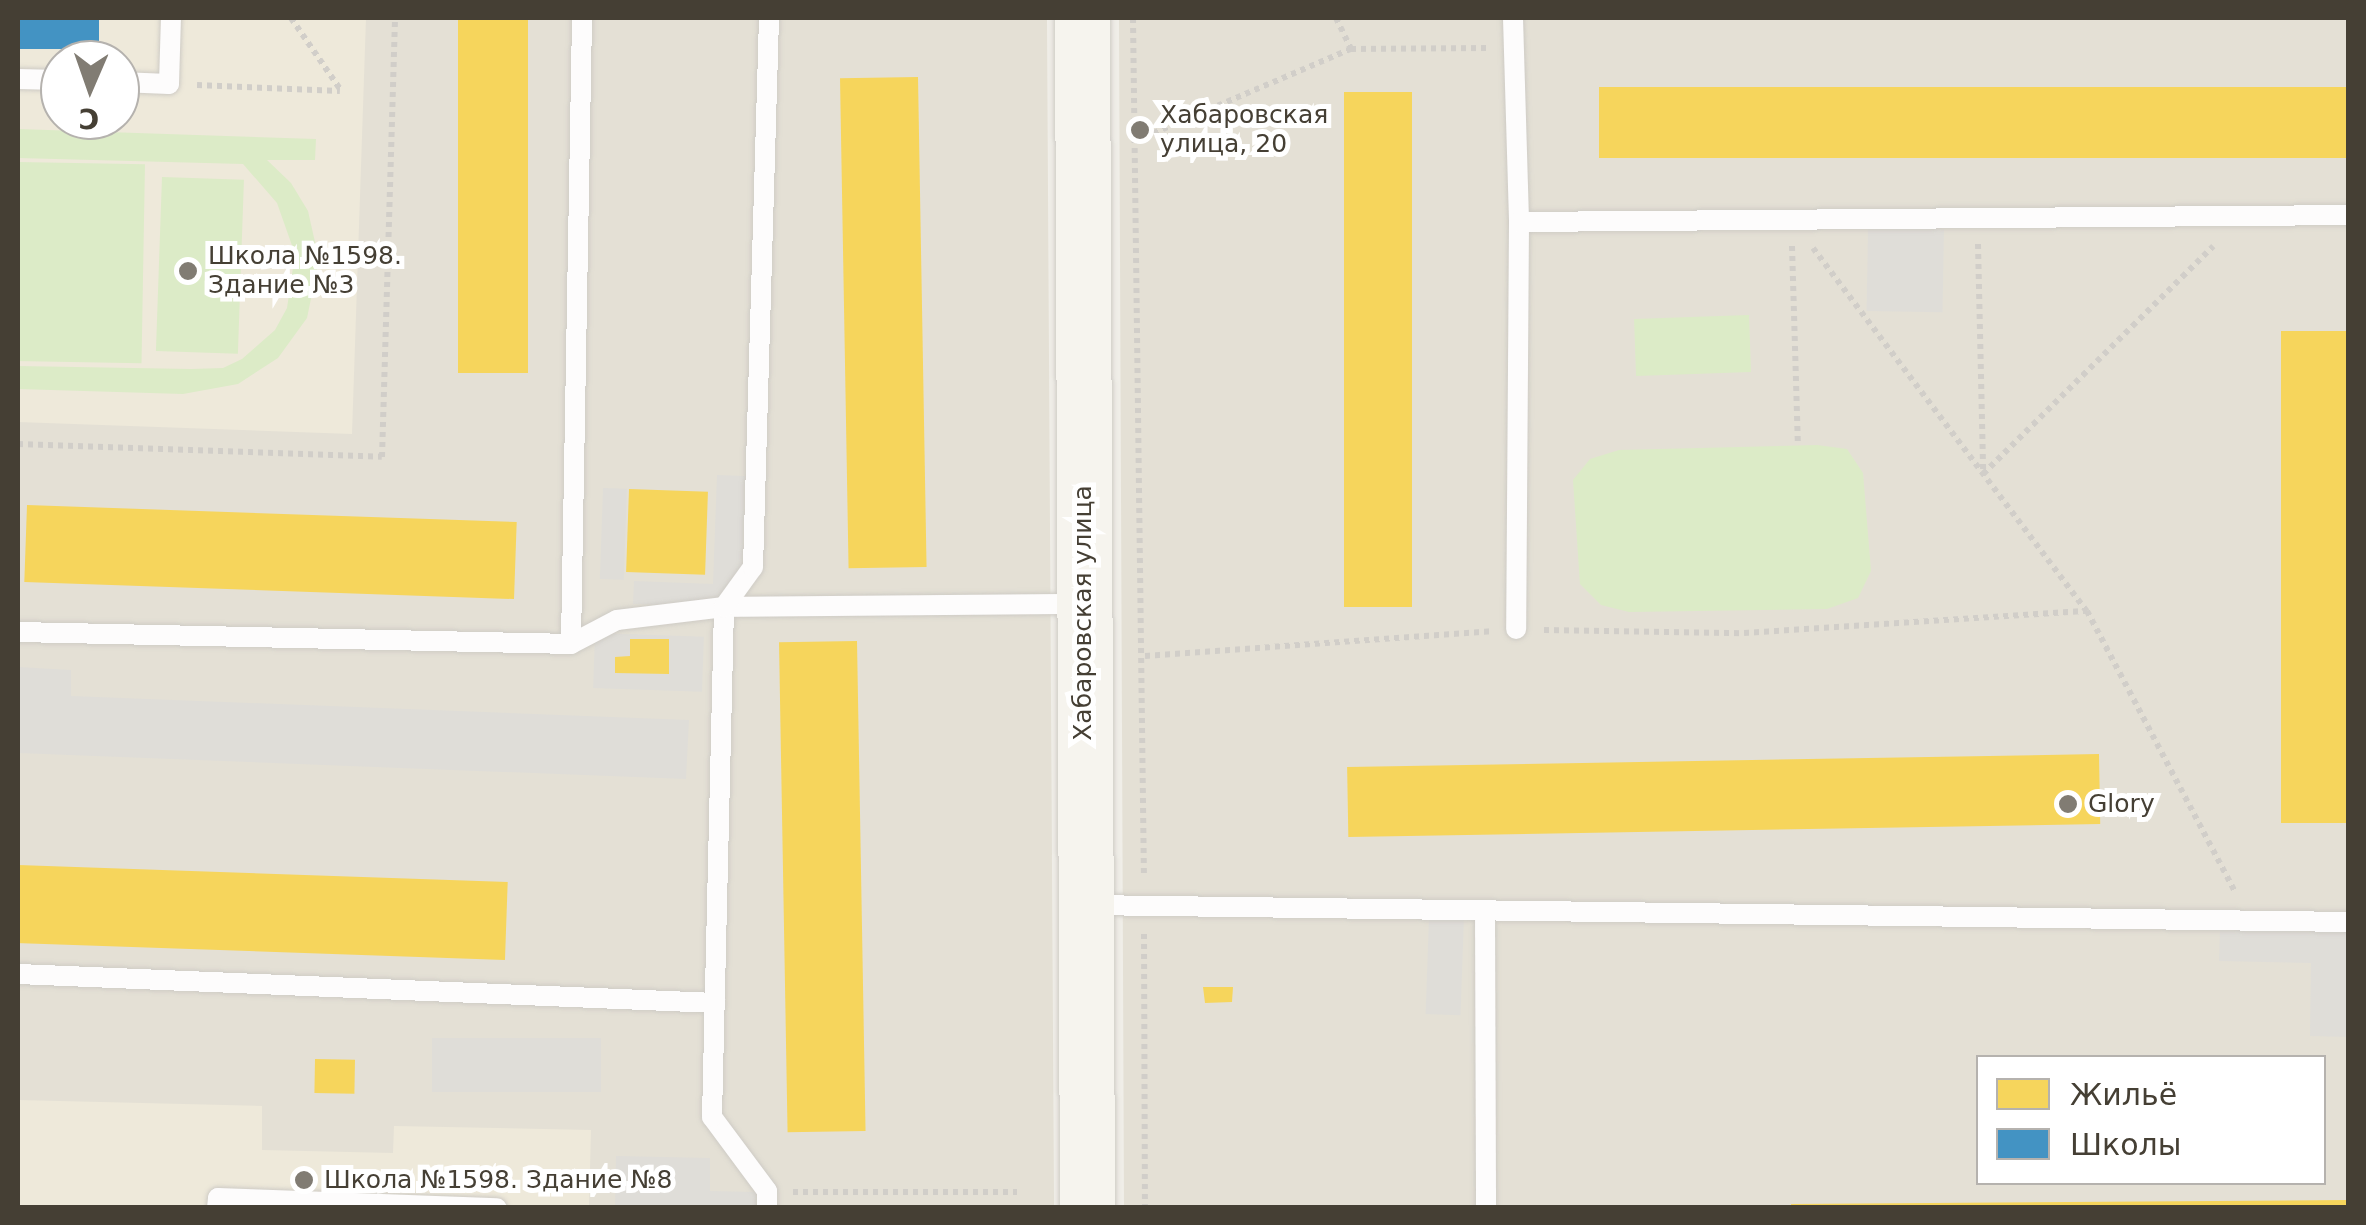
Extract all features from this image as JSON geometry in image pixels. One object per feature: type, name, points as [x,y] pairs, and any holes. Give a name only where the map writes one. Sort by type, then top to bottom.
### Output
[{"type":"main road","name":"Хабаровская улица","points":[[1082,18],[1087,1208]]},
{"type":"lane","points":[[140,83],[168,84],[171,18]]},
{"type":"lane","points":[[571,644],[582,18]]},
{"type":"lane","points":[[767,1200],[712,1117],[724,608],[753,567],[769,18]]},
{"type":"lane","points":[[1513,18],[1519,222],[1516,629]]},
{"type":"lane","points":[[1519,222],[2348,216]]},
{"type":"lane","points":[[18,632],[571,644],[618,620],[724,608],[1082,604]]},
{"type":"lane","points":[[1086,906],[2348,922]]},
{"type":"lane","points":[[1485,910],[1486,1208]]},
{"type":"lane","points":[[18,974],[715,1004]]},
{"type":"lane","points":[[217,1208],[218,1198],[497,1208]]},
{"type":"path","points":[[168,84],[340,90],[291,18]]},
{"type":"path","points":[[18,444],[382,457],[394,18]]},
{"type":"path","points":[[1133,18],[1144,656],[1145,1208]]},
{"type":"path","points":[[1336,18],[1351,49]]},
{"type":"path","points":[[1135,141],[1351,49],[1514,48]]},
{"type":"path","points":[[1983,474],[2242,216]]},
{"type":"path","points":[[1977,218],[1983,474]]},
{"type":"path","points":[[1791,220],[2087,611],[2250,921]]},
{"type":"path","points":[[1791,220],[1798,446]]},
{"type":"path","points":[[1144,656],[1516,629],[1744,633],[2087,611]]},
{"type":"path","points":[[767,1200],[1017,1192]]},
{"type":"shaded area","points":[[18,18],[1047,18],[1054,1207],[18,1207]]},
{"type":"shaded area","name":"Школа №1598. Здание №3","points":[[18,18],[366,18],[352,434],[18,422]]},
{"type":"shaded area","points":[[1119,18],[2348,18],[2348,1207],[1124,1207]]},
{"type":"shaded area","points":[[1868,228],[1944,229],[1943,312],[1867,311]]},
{"type":"shaded area","points":[[717,475],[745,476],[741,607],[633,604],[634,581],[713,584]]},
{"type":"shaded area","points":[[603,488],[627,489],[624,580],[600,579]]},
{"type":"shaded area","points":[[595,633],[704,637],[702,692],[593,688]]},
{"type":"shaded area","points":[[18,667],[71,670],[71,696],[689,720],[686,779],[18,753]]},
{"type":"shaded area","points":[[1429,916],[1464,917],[1461,1015],[1426,1014]]},
{"type":"shaded area","points":[[2220,930],[2348,932],[2348,1037],[2310,1036],[2311,963],[2219,961]]},
{"type":"shaded area","points":[[432,1038],[601,1038],[601,1092],[432,1092]]},
{"type":"shaded area","name":"Школа №1598. Здание №8","points":[[18,1100],[262,1106],[262,1150],[393,1153],[394,1126],[591,1130],[589,1207],[18,1208]]},
{"type":"shaded area","points":[[616,1156],[710,1158],[710,1191],[756,1192],[756,1207],[615,1208]]},
{"type":"green space","points":[[18,129],[40,130],[40,140],[140,140],[140,133],[316,139],[315,160],[267,160],[291,183],[308,211],[319,260],[307,318],[278,358],[238,384],[183,394],[18,389],[18,366],[223,368],[242,359],[275,330],[287,308],[295,254],[277,203],[243,164],[18,158]]},
{"type":"green space","points":[[18,162],[145,164],[142,363],[18,361]]},
{"type":"green space","points":[[162,177],[244,180],[238,354],[156,351]]},
{"type":"green space","points":[[1749,315],[1751,372],[1636,376],[1634,319]]},
{"type":"green space","points":[[1817,445],[1847,449],[1863,473],[1871,571],[1858,598],[1827,609],[1629,612],[1601,605],[1580,584],[1573,480],[1590,459],[1619,450]]},
{"type":"building: Жильё","points":[[458,18],[528,18],[528,373],[458,373]]},
{"type":"building: Жильё","points":[[918,77],[927,567],[849,568],[840,78]]},
{"type":"building: Жильё","points":[[1599,87],[2348,87],[2348,158],[1599,158]]},
{"type":"building: Жильё","points":[[1344,92],[1412,92],[1412,607],[1344,607]]},
{"type":"building: Жильё","points":[[2281,331],[2348,331],[2348,823],[2281,823]]},
{"type":"building: Жильё","points":[[629,489],[708,492],[705,575],[626,572]]},
{"type":"building: Жильё","points":[[27,505],[517,522],[514,599],[24,582]]},
{"type":"building: Жильё","points":[[630,639],[669,639],[669,674],[615,673],[615,657],[630,656]]},
{"type":"building: Жильё","points":[[857,641],[866,1131],[788,1132],[779,642]]},
{"type":"building: Жильё","points":[[2099,754],[2100,824],[1348,837],[1347,767]]},
{"type":"building: Жильё","points":[[18,865],[508,882],[505,960],[18,943]]},
{"type":"building: Жильё","points":[[1203,987],[1233,987],[1232,1002],[1205,1003]]},
{"type":"building: Жильё","points":[[315,1059],[355,1060],[354,1094],[314,1093]]},
{"type":"building: Жильё","points":[[2348,1200],[2348,1208],[1791,1208],[1791,1204]]},
{"type":"building: Школы","points":[[18,18],[99,18],[99,40],[40,40],[40,49],[18,49]]},
{"type":"place","name":"Хабаровская улица, 20","points":[[1140,130]]},
{"type":"place","name":"Школа №1598. Здание №3","points":[[188,271]]},
{"type":"place","name":"Glory","points":[[2068,804]]},
{"type":"place","name":"Школа №1598. Здание №8","points":[[304,1180]]}]
